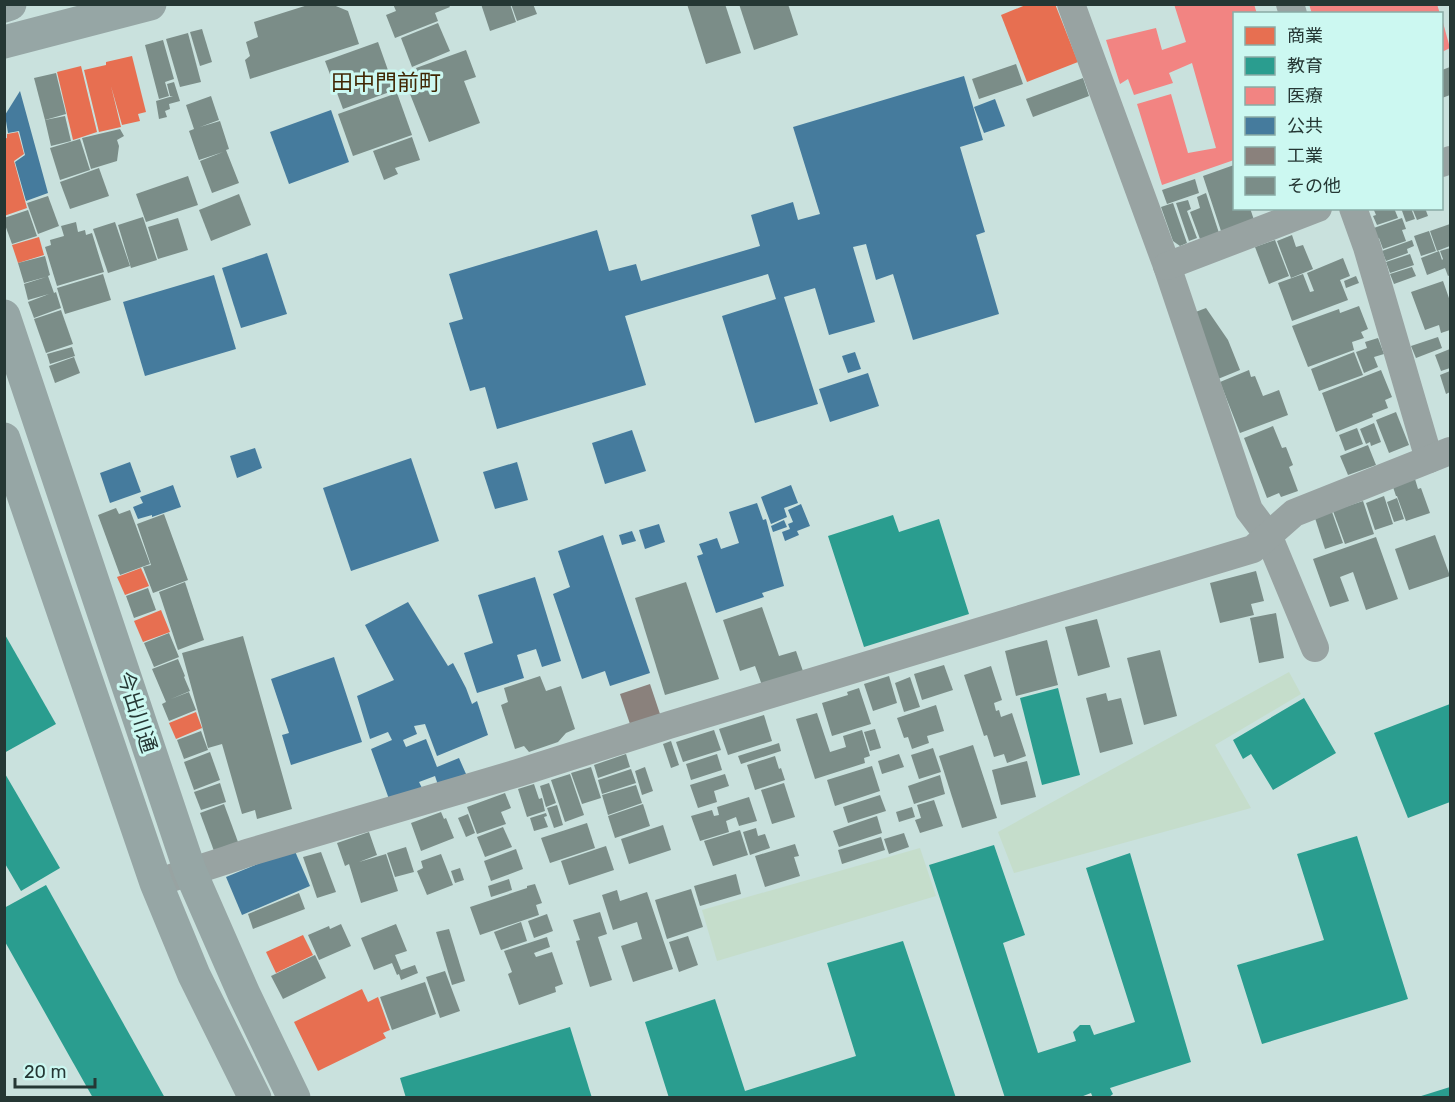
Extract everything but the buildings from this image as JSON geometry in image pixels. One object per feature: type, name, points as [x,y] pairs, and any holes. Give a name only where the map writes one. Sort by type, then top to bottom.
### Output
[{"type":"main road","points":[[4,6],[10,4]]},
{"type":"main road","points":[[4,42],[150,4]]},
{"type":"main road","name":"今出川通","points":[[4,316],[190,871],[243,994],[294,1098]]},
{"type":"main road","name":"今出川通","points":[[4,439],[156,883],[194,975],[255,1098]]},
{"type":"street","points":[[1071,4],[1167,266],[1249,510],[1268,535],[1315,648]]},
{"type":"street","points":[[1167,266],[1313,210]]},
{"type":"street","points":[[156,883],[1253,549],[1294,513],[1440,455],[1354,210]]},
{"type":"green space","points":[[1289,672],[1301,694],[1215,745],[1251,808],[1014,873],[998,832]]},
{"type":"green space","points":[[920,848],[936,896],[717,961],[702,910]]},
{"type":"district","name":"田中門前町","points":[[386,82]]}]
